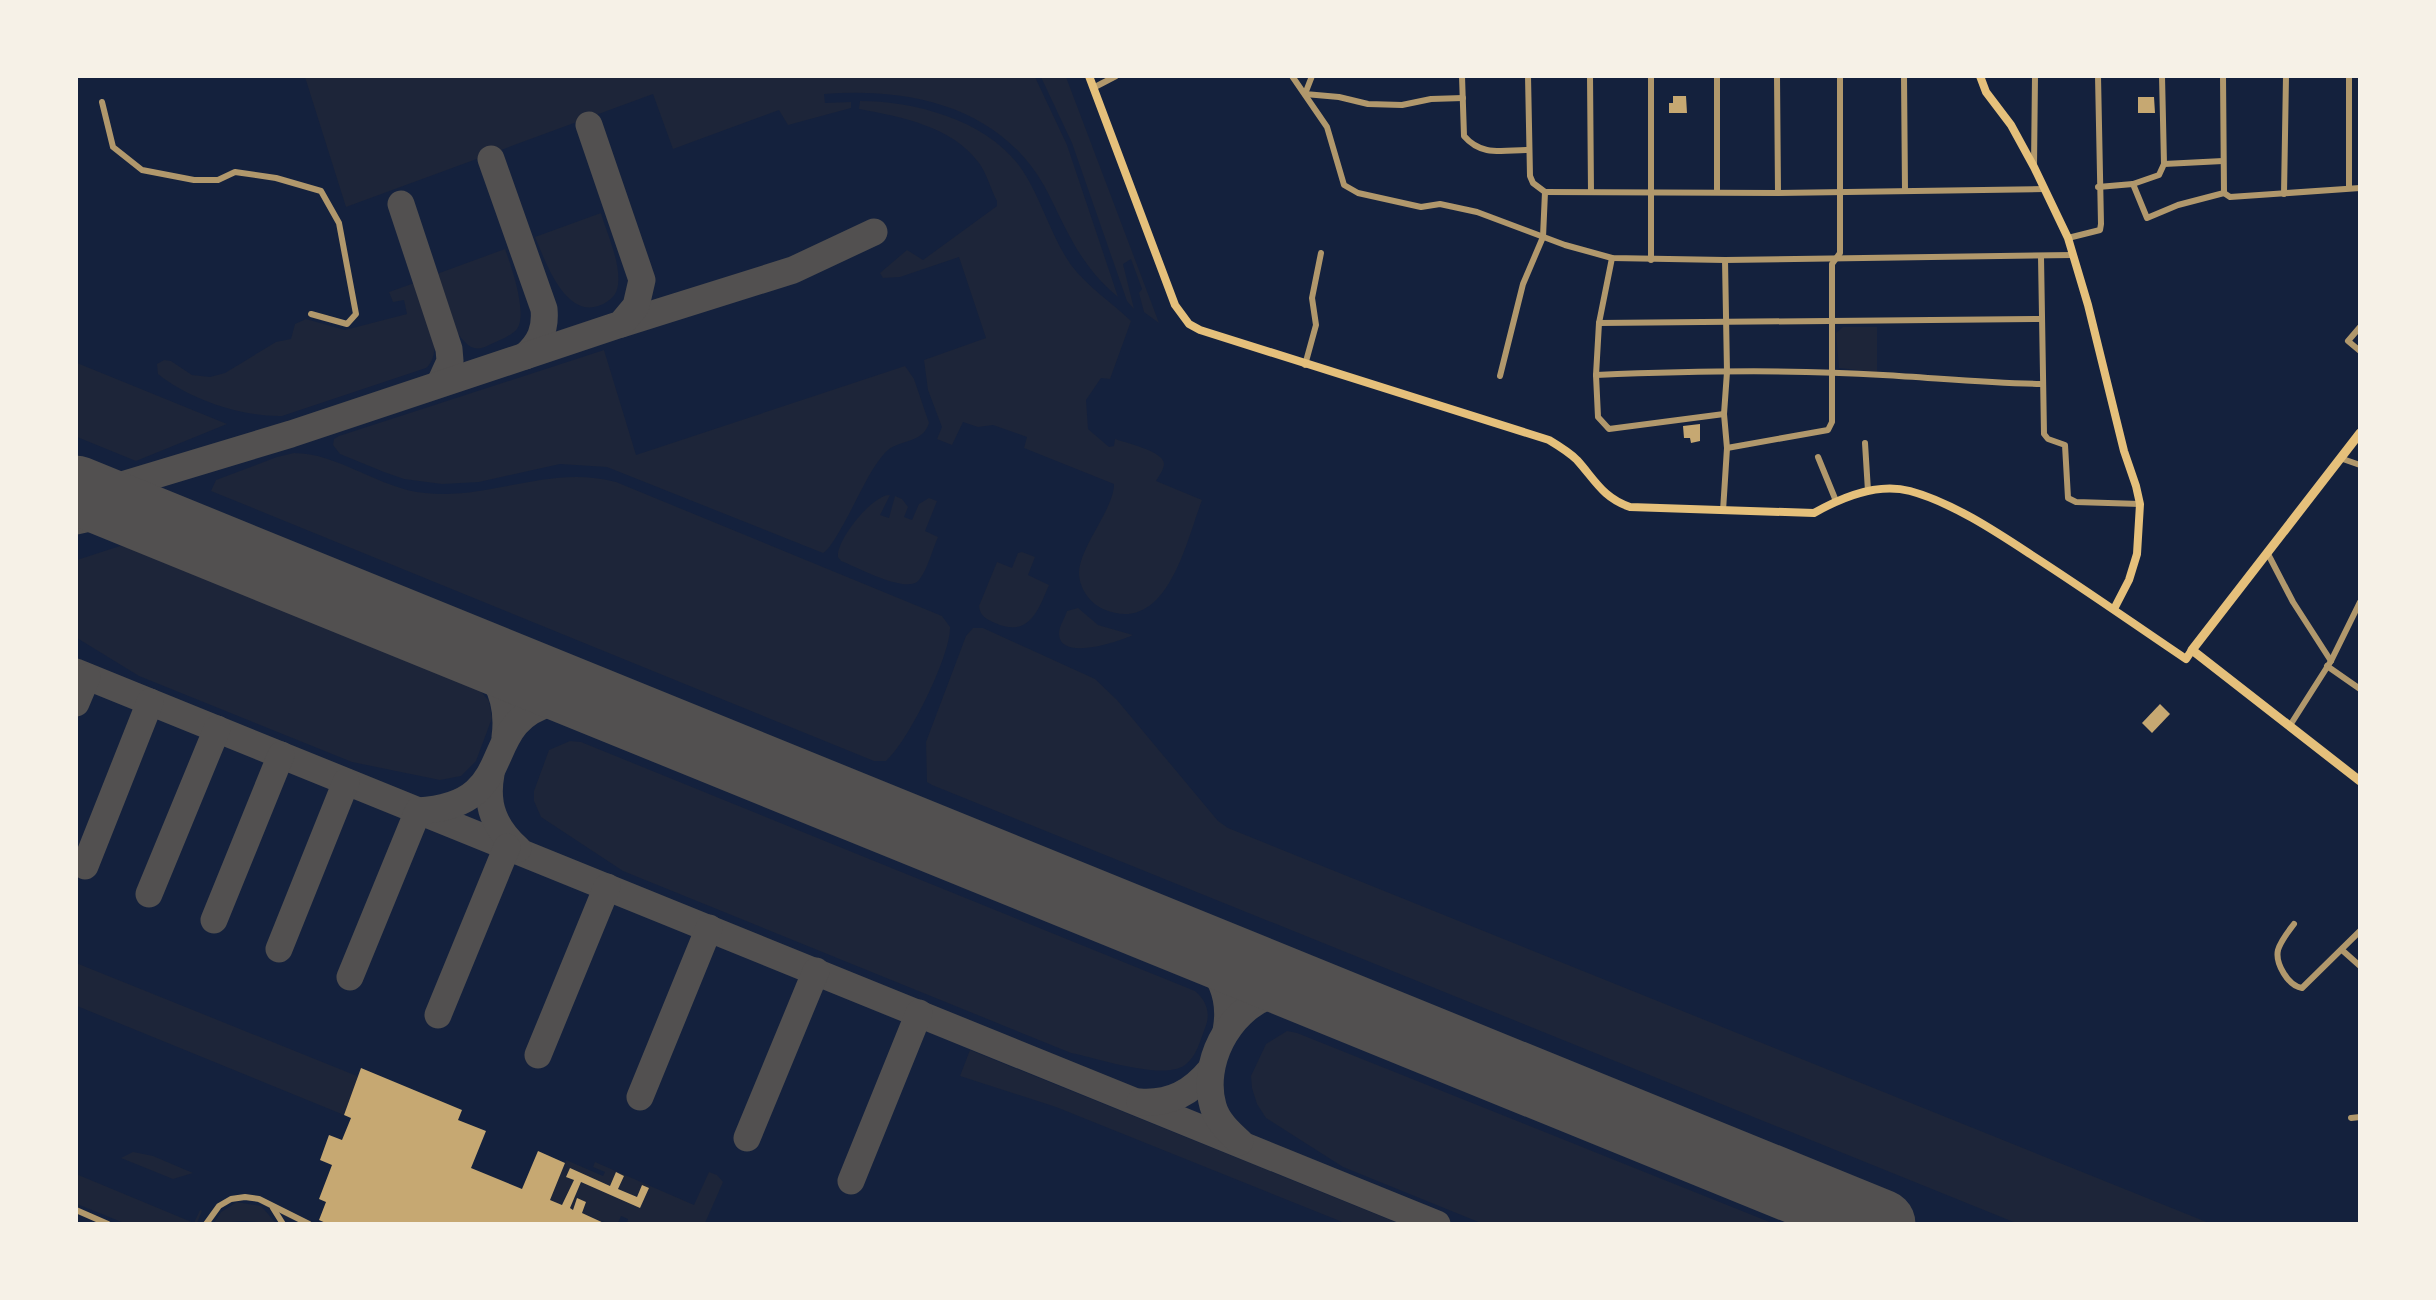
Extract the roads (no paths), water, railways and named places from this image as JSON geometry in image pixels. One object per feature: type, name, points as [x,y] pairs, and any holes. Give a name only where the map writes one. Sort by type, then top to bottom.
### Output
[{"type":"main road","points":[[1089,76],[1159,266],[1180,312],[1189,324],[1200,330],[1305,365],[1549,441],[1576,460],[1601,491],[1614,502],[1630,507],[1814,513],[1836,501],[1868,490],[1909,490],[1972,519],[2114,609],[2186,659],[2360,433]]},
{"type":"main road","points":[[1980,76],[1986,92],[2011,125],[2034,167],[2068,238],[2140,504],[2138,554],[2129,580],[2114,609]]},
{"type":"main road","points":[[2192,650],[2229,676],[2289,728],[2360,781]]},
{"type":"street","points":[[1093,88],[1116,76]]},
{"type":"street","points":[[1292,76],[1327,127],[1344,185],[1358,193],[1421,207],[1440,204],[1471,210],[1543,237],[1612,258],[1725,261],[2073,255]]},
{"type":"street","points":[[1305,94],[1312,76]]},
{"type":"street","points":[[1462,76],[1464,136],[1473,147],[1482,150],[1529,150]]},
{"type":"street","points":[[1528,76],[1530,176],[1533,183],[1545,192],[1778,193],[2044,189]]},
{"type":"street","points":[[1590,76],[1591,192]]},
{"type":"street","points":[[1650,260],[1651,76]]},
{"type":"street","points":[[1717,76],[1717,192]]},
{"type":"street","points":[[1777,76],[1778,193]]},
{"type":"street","points":[[1727,448],[1828,430],[1832,422],[1834,373],[1831,320],[1832,264],[1840,253],[1840,76]]},
{"type":"street","points":[[1905,76],[1905,190]]},
{"type":"street","points":[[2034,167],[2035,76]]},
{"type":"street","points":[[2068,238],[2100,230],[2098,76]]},
{"type":"street","points":[[2098,187],[2133,184],[2159,175],[2164,164],[2162,76]]},
{"type":"street","points":[[2223,76],[2224,193]]},
{"type":"street","points":[[2284,194],[2286,76]]},
{"type":"street","points":[[2349,76],[2349,188]]},
{"type":"street","points":[[1305,94],[1339,97],[1368,104],[1402,105],[1431,99],[1463,98]]},
{"type":"street","points":[[102,102],[113,147],[142,171],[194,180],[218,180],[236,172],[276,178],[321,191],[339,223],[356,314],[347,324],[311,314]]},
{"type":"street","points":[[2350,124],[2360,124]]},
{"type":"street","points":[[2164,164],[2223,161]]},
{"type":"street","points":[[2133,184],[2147,218],[2178,205],[2224,193],[2230,197],[2360,188]]},
{"type":"street","points":[[1500,376],[1523,284],[1543,237],[1545,192]]},
{"type":"street","points":[[1305,365],[1316,325],[1312,298],[1321,253]]},
{"type":"street","points":[[2041,256],[2041,384],[2044,434],[2048,440],[2066,445],[2068,498],[2076,502],[2140,504]]},
{"type":"street","points":[[1612,258],[1599,323],[1596,375],[1598,417],[1608,429],[1724,414]]},
{"type":"street","points":[[1723,511],[1727,448],[1724,414],[1727,372],[1725,261]]},
{"type":"street","points":[[1599,323],[2041,319]]},
{"type":"street","points":[[2360,327],[2348,341],[2360,351]]},
{"type":"street","points":[[1596,375],[1727,372],[1834,373],[1978,383],[2041,384]]},
{"type":"street","points":[[1865,443],[1868,490]]},
{"type":"street","points":[[1818,457],[1836,501]]},
{"type":"street","points":[[2340,458],[2360,465]]},
{"type":"street","points":[[2267,552],[2329,663],[2360,689]]},
{"type":"street","points":[[2289,728],[2329,663],[2360,602]]},
{"type":"street","points":[[2294,924],[2277,952],[2279,963],[2287,979],[2298,988],[2302,988],[2360,931]]},
{"type":"street","points":[[2342,950],[2360,966]]},
{"type":"street","points":[[2351,1118],[2360,1117]]},
{"type":"street","points":[[206,1224],[215,1209],[231,1199],[253,1197],[309,1224]]},
{"type":"street","points":[[270,1205],[283,1224]]},
{"type":"street","points":[[76,1210],[108,1224]]}]
